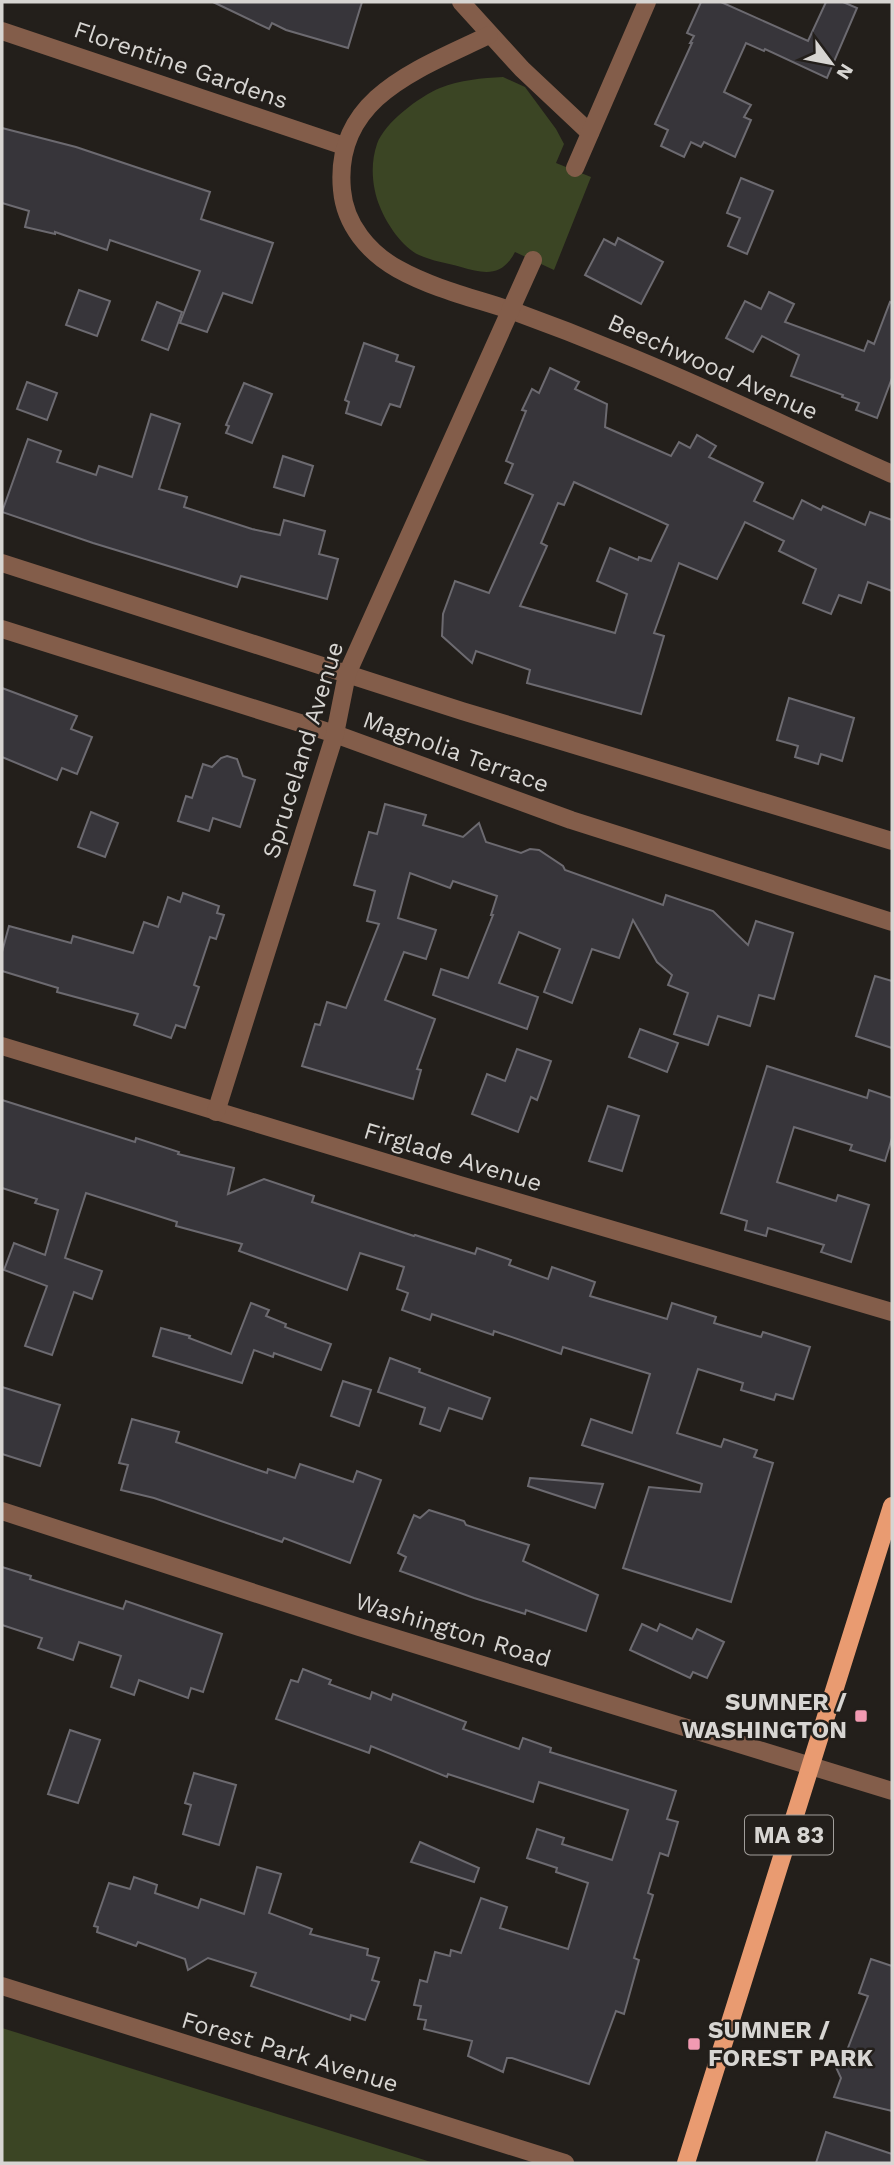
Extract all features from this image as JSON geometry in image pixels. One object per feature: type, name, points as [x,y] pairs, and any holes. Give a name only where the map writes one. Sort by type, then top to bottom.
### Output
[{"type":"main road","name":"MA 83","points":[[686,2163],[892,1506]]},
{"type":"street","points":[[461,2],[489,35],[590,133]]},
{"type":"street","points":[[575,168],[647,2]]},
{"type":"street","name":"Florentine Gardens","points":[[2,31],[344,146]]},
{"type":"street","points":[[344,146],[357,119],[387,88],[489,35]]},
{"type":"street","name":"Beechwood Avenue","points":[[344,146],[340,171],[342,198],[350,221],[371,248],[392,265],[418,278],[511,310],[691,382],[892,474]]},
{"type":"street","name":"Spruceland Avenue","points":[[216,1112],[335,734],[347,674],[533,260]]},
{"type":"street","name":"Magnolia Terrace","points":[[2,563],[347,674],[892,841]]},
{"type":"street","name":"Magnolia Terrace","points":[[2,629],[335,734],[571,820],[892,922]]},
{"type":"street","name":"Firglade Avenue","points":[[2,1046],[892,1312]]},
{"type":"street","name":"Washington Road","points":[[2,1511],[359,1627],[892,1791]]},
{"type":"street","name":"Forest Park Avenue","points":[[2,1986],[565,2163]]},
{"type":"green space","points":[[503,77],[525,87],[556,129],[564,144],[556,163],[591,177],[554,270],[515,252],[504,266],[492,272],[419,255],[401,241],[377,200],[373,176],[375,152],[387,127],[422,97],[440,88],[471,80]]},
{"type":"green space","points":[[2,2028],[434,2163],[2,2163]]},
{"type":"building","points":[[213,2],[362,2],[348,48],[286,30],[272,23],[269,29]]},
{"type":"building","points":[[701,2],[721,2],[808,41],[826,2],[843,2],[857,8],[827,78],[746,43],[724,92],[751,105],[744,117],[751,120],[735,157],[704,142],[701,147],[691,142],[684,157],[661,146],[668,130],[655,124],[692,43],[694,36],[687,33]]},
{"type":"building","points":[[2,128],[76,147],[210,192],[201,219],[273,243],[252,303],[223,293],[207,332],[180,323],[200,271],[110,240],[107,250],[55,232],[25,227],[29,211],[2,203]]},
{"type":"building","points":[[741,178],[773,191],[747,254],[728,246],[740,218],[727,213]]},
{"type":"building","points":[[618,238],[663,262],[641,304],[585,275],[604,239],[615,245]]},
{"type":"building","points":[[79,290],[110,301],[97,336],[66,325]]},
{"type":"building","points":[[769,292],[794,304],[785,322],[864,351],[868,341],[874,344],[890,302],[892,303],[892,378],[877,418],[856,410],[859,403],[842,397],[843,395],[791,376],[799,355],[762,336],[753,352],[726,338],[745,301],[761,309]]},
{"type":"building","points":[[157,302],[182,312],[168,350],[142,340]]},
{"type":"building","points":[[364,343],[398,355],[396,361],[414,367],[400,407],[390,404],[381,425],[346,413],[349,402],[345,400]]},
{"type":"building","points":[[550,368],[579,382],[575,389],[607,404],[605,427],[671,456],[679,442],[690,448],[697,435],[716,446],[709,457],[763,483],[754,501],[793,519],[802,500],[821,510],[823,506],[865,525],[870,512],[892,520],[892,591],[868,582],[861,603],[839,595],[831,614],[803,603],[816,569],[779,551],[784,541],[745,522],[717,579],[679,563],[654,633],[664,636],[641,714],[527,683],[530,670],[476,651],[472,663],[442,636],[443,614],[455,581],[489,593],[533,495],[505,483],[513,464],[506,461],[526,411],[522,410],[532,389],[539,393]],"holes":[[[574,482],[668,525],[651,561],[639,557],[638,560],[610,548],[597,581],[627,594],[615,633],[520,606],[547,546],[541,543],[558,503],[564,505]]]},
{"type":"building","points":[[27,382],[57,393],[47,420],[17,409]]},
{"type":"building","points":[[244,383],[272,394],[252,443],[226,433],[229,426],[226,425]]},
{"type":"building","points":[[151,414],[180,424],[159,489],[187,497],[184,507],[252,529],[280,535],[284,520],[325,531],[319,554],[338,559],[327,599],[241,576],[237,587],[2,512],[28,439],[61,451],[57,462],[96,475],[99,466],[132,477]]},
{"type":"building","points":[[283,456],[313,466],[304,496],[274,487]]},
{"type":"building","points":[[2,688],[77,716],[71,729],[92,737],[77,774],[62,768],[57,780],[2,757]]},
{"type":"building","points":[[789,698],[854,718],[842,761],[821,754],[818,764],[795,757],[798,746],[777,740]]},
{"type":"building","points":[[227,756],[237,759],[243,776],[255,780],[240,827],[213,818],[209,831],[178,821],[186,796],[192,798],[203,764],[212,767]]},
{"type":"building","points":[[385,804],[426,815],[423,825],[463,837],[479,823],[486,842],[521,853],[530,849],[539,850],[565,870],[663,905],[666,895],[713,911],[748,945],[756,921],[793,933],[774,999],[759,995],[750,1026],[718,1016],[708,1045],[674,1034],[688,993],[668,985],[672,975],[657,962],[633,920],[619,958],[592,949],[572,1003],[544,992],[560,949],[519,932],[499,983],[538,997],[527,1029],[433,995],[441,969],[468,978],[493,915],[497,896],[453,881],[450,888],[410,873],[398,918],[436,930],[426,959],[404,952],[385,1000],[435,1019],[417,1069],[421,1070],[413,1099],[302,1066],[315,1024],[320,1025],[327,1002],[346,1008],[379,924],[367,921],[375,891],[354,885],[369,832],[377,834]]},
{"type":"building","points":[[91,812],[118,823],[105,857],[78,847]]},
{"type":"building","points":[[183,893],[219,906],[217,913],[224,915],[216,939],[210,937],[194,985],[199,987],[185,1028],[176,1025],[171,1038],[134,1025],[138,1014],[57,992],[58,988],[2,971],[2,952],[9,926],[71,943],[73,936],[133,953],[144,922],[158,927],[168,897],[180,902]]},
{"type":"building","points":[[875,976],[892,981],[892,1048],[856,1036]]},
{"type":"building","points":[[640,1029],[678,1043],[667,1072],[629,1057]]},
{"type":"building","points":[[517,1049],[551,1061],[537,1100],[531,1097],[518,1132],[472,1114],[487,1074],[505,1081]]},
{"type":"building","points":[[767,1066],[867,1098],[869,1090],[892,1098],[892,1138],[885,1161],[850,1150],[852,1145],[794,1127],[777,1182],[836,1201],[838,1195],[869,1205],[851,1262],[821,1252],[824,1245],[768,1228],[766,1236],[745,1230],[747,1221],[721,1213]]},
{"type":"building","points":[[2,1100],[135,1142],[136,1138],[179,1152],[178,1154],[234,1168],[228,1194],[264,1179],[314,1196],[312,1202],[475,1254],[477,1248],[511,1260],[509,1265],[548,1279],[552,1267],[595,1282],[590,1296],[667,1319],[672,1303],[716,1317],[714,1323],[761,1337],[763,1332],[810,1347],[793,1399],[776,1394],[774,1400],[741,1390],[743,1383],[698,1369],[677,1433],[721,1447],[724,1439],[757,1450],[754,1457],[773,1463],[731,1602],[623,1568],[649,1487],[700,1492],[702,1484],[582,1445],[591,1419],[632,1433],[650,1374],[563,1347],[561,1354],[494,1331],[493,1335],[432,1314],[430,1320],[402,1310],[408,1293],[397,1289],[404,1267],[360,1253],[347,1290],[239,1251],[242,1244],[176,1226],[177,1222],[86,1193],[65,1258],[102,1271],[92,1299],[74,1292],[52,1355],[25,1346],[47,1286],[4,1270],[14,1243],[45,1255],[58,1210],[35,1203],[37,1199],[2,1188]]},
{"type":"building","points":[[608,1106],[639,1116],[622,1171],[589,1161]]},
{"type":"building","points":[[251,1303],[269,1310],[266,1316],[286,1324],[285,1327],[331,1344],[321,1370],[274,1353],[273,1357],[254,1350],[242,1383],[153,1356],[161,1328],[190,1336],[189,1338],[231,1354]]},
{"type":"building","points":[[390,1358],[420,1369],[419,1372],[490,1398],[482,1419],[449,1408],[440,1431],[420,1424],[425,1408],[378,1392]]},
{"type":"building","points":[[343,1381],[371,1390],[359,1426],[331,1416]]},
{"type":"building","points":[[2,1387],[60,1405],[40,1466],[2,1454]]},
{"type":"building","points":[[132,1419],[179,1432],[176,1442],[267,1473],[268,1469],[295,1478],[300,1464],[353,1482],[357,1471],[381,1480],[350,1563],[284,1538],[282,1542],[154,1498],[121,1490],[128,1465],[119,1463]]},
{"type":"building","points":[[530,1478],[603,1484],[595,1508],[528,1486]]},
{"type":"building","points":[[429,1510],[529,1545],[523,1561],[598,1595],[586,1631],[526,1610],[525,1614],[474,1598],[400,1571],[406,1557],[398,1553],[414,1515],[420,1518]]},
{"type":"building","points":[[2,1567],[31,1576],[30,1579],[123,1609],[126,1601],[222,1634],[203,1692],[191,1688],[188,1698],[139,1680],[134,1695],[111,1687],[121,1656],[79,1642],[73,1660],[38,1648],[42,1638],[2,1625]]},
{"type":"building","points":[[642,1624],[657,1631],[660,1624],[692,1639],[697,1629],[724,1642],[707,1678],[693,1672],[690,1678],[630,1650]]},
{"type":"building","points":[[303,1669],[331,1680],[329,1684],[370,1699],[372,1692],[391,1700],[393,1694],[466,1722],[463,1729],[519,1749],[523,1738],[551,1748],[550,1752],[676,1791],[667,1819],[678,1822],[668,1856],[660,1853],[648,1893],[653,1895],[634,1958],[639,1960],[624,2014],[616,2011],[589,2084],[512,2058],[507,2058],[503,2072],[468,2056],[472,2041],[424,2029],[426,2020],[418,2019],[421,2006],[414,2005],[420,1980],[427,1982],[435,1952],[450,1956],[451,1950],[461,1953],[481,1898],[507,1907],[500,1928],[568,1949],[588,1883],[556,1872],[557,1868],[527,1858],[537,1829],[564,1838],[562,1844],[612,1860],[628,1810],[539,1782],[533,1802],[448,1774],[447,1777],[371,1746],[369,1753],[276,1719],[291,1680],[298,1682]]},
{"type":"building","points":[[70,1730],[100,1740],[78,1803],[48,1794]]},
{"type":"building","points":[[194,1773],[236,1785],[219,1845],[183,1834],[191,1805],[185,1803]]},
{"type":"building","points":[[420,1842],[479,1868],[474,1882],[411,1862]]},
{"type":"building","points":[[257,1867],[281,1874],[269,1913],[312,1929],[310,1934],[368,1949],[367,1955],[379,1958],[372,1980],[379,1982],[365,2020],[351,2015],[350,2020],[251,1986],[256,1973],[208,1958],[188,1970],[185,1959],[138,1942],[136,1946],[97,1932],[98,1927],[94,1926],[109,1883],[130,1889],[134,1877],[157,1885],[155,1893],[198,1908],[201,1899],[244,1914]]},
{"type":"building","points":[[871,1959],[892,1966],[892,2111],[834,2097],[841,2078],[834,2063],[846,2053],[868,1996],[859,1993]]},
{"type":"building","points":[[826,2132],[892,2154],[892,2163],[816,2163]]},
{"type":"place","name":"SUMNER / WASHINGTON","points":[[861,1716]]},
{"type":"place","name":"SUMNER / FOREST PARK","points":[[694,2044]]}]
